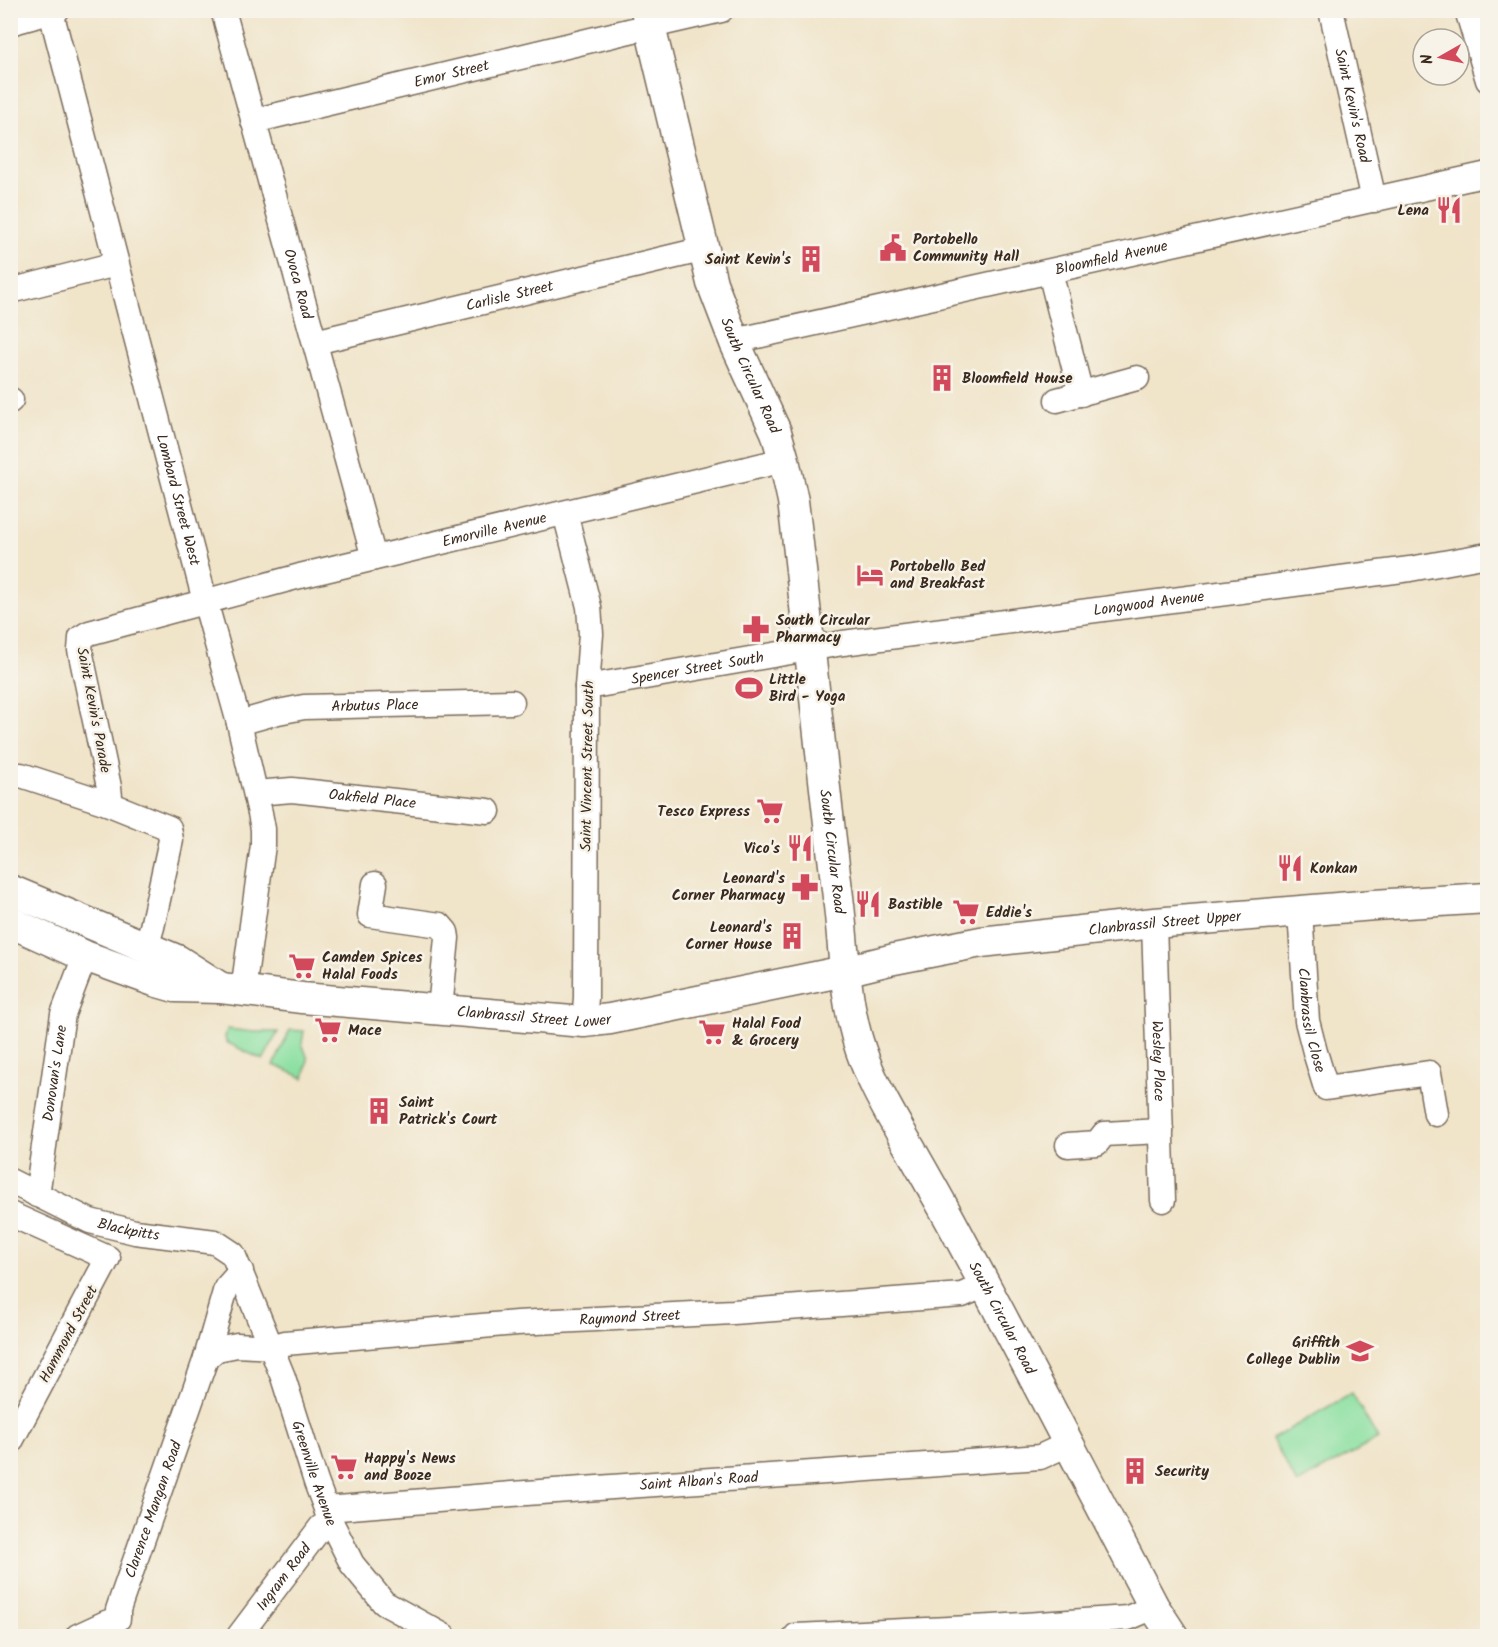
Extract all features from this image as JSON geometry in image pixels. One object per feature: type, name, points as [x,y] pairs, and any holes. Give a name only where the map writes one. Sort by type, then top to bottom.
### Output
[{"type":"main road","name":"South Circular Road","points":[[648,18],[712,283],[735,343],[776,432],[793,501],[842,921],[845,971],[851,1016],[868,1070],[880,1096],[985,1285],[1154,1607],[1173,1636]]},
{"type":"main road","name":"Clanbrassil Street Lower","points":[[10,890],[177,960],[232,989]]},
{"type":"main road","name":"Clanbrassil Street Upper","points":[[845,971],[981,942],[1154,923],[1488,898]]},
{"type":"main road","name":"Clanbrassil Street Lower","points":[[10,922],[85,956],[175,987],[232,989],[302,998],[584,1022],[610,1019],[845,971]]},
{"type":"street","name":"Ovoca Road","points":[[223,10],[374,558]]},
{"type":"street","name":"Emor Street","points":[[254,121],[648,18],[721,10]]},
{"type":"street","name":"Saint Kevin's Road","points":[[1331,10],[1374,200]]},
{"type":"street","points":[[1467,10],[1488,80]]},
{"type":"street","points":[[10,23],[54,11]]},
{"type":"street","name":"Lombard Street West","points":[[54,11],[116,264],[239,723],[263,829],[263,846],[232,989]]},
{"type":"street","name":"Bloomfield Avenue","points":[[735,343],[879,308],[1488,174]]},
{"type":"street","name":"Carlisle Street","points":[[315,342],[705,249]]},
{"type":"street","points":[[10,291],[116,264]]},
{"type":"street","points":[[1050,272],[1081,394]]},
{"type":"street","points":[[1057,400],[1137,378]]},
{"type":"street","name":"Emorville Avenue","points":[[205,601],[784,460]]},
{"type":"street","name":"Saint Vincent Street South","points":[[565,513],[589,607],[591,634],[587,687],[584,1022]]},
{"type":"street","name":"Longwood Avenue","points":[[810,649],[1398,571],[1488,555]]},
{"type":"street","name":"Saint Kevin's Parade","points":[[107,803],[110,796],[109,787],[80,650],[81,638],[89,633],[205,601]]},
{"type":"street","name":"Spencer Street South","points":[[587,687],[810,649]]},
{"type":"street","name":"Arbutus Place","points":[[239,723],[278,711],[304,707],[512,702]]},
{"type":"street","points":[[21,775],[107,803],[169,828],[171,840],[146,947]]},
{"type":"street","name":"Oakfield Place","points":[[256,793],[292,790],[488,811]]},
{"type":"street","points":[[375,884],[370,915],[440,925],[446,932],[440,1009]]},
{"type":"street","name":"Clanbrassil Close","points":[[1300,911],[1307,1021],[1326,1088],[1429,1072],[1436,1114]]},
{"type":"street","name":"Wesley Place","points":[[1154,923],[1163,1200]]},
{"type":"street","name":"Donovan's Lane","points":[[38,1195],[63,1014],[85,956]]},
{"type":"street","points":[[1068,1145],[1097,1143],[1104,1134],[1161,1131]]},
{"type":"street","name":"Blackpitts","points":[[10,1181],[90,1221],[135,1232],[215,1242],[233,1254],[241,1271]]},
{"type":"street","name":"Hammond Street","points":[[10,1443],[108,1258],[13,1223]]},
{"type":"street","name":"Greenville Avenue","points":[[241,1271],[283,1377],[316,1482],[352,1564],[384,1603],[444,1636]]},
{"type":"street","name":"Clarence Mangan Road","points":[[78,1636],[106,1623],[121,1628],[118,1610],[206,1358],[226,1288],[241,1271]]},
{"type":"street","name":"Raymond Street","points":[[272,1347],[285,1343],[517,1323],[733,1312],[962,1295],[985,1285]]},
{"type":"street","points":[[206,1358],[217,1349],[237,1345],[272,1347]]},
{"type":"street","name":"Saint Alban's Road","points":[[329,1516],[512,1494],[1040,1457],[1068,1444]]},
{"type":"street","name":"Ingram Road","points":[[239,1636],[329,1516]]},
{"type":"street","points":[[796,1636],[859,1635],[1128,1618],[1154,1607]]},
{"type":"green space","points":[[227,1029],[278,1032],[263,1060],[226,1042]]},
{"type":"green space","points":[[290,1030],[304,1031],[302,1043],[308,1059],[304,1078],[274,1065]]},
{"type":"green space","points":[[1352,1393],[1378,1439],[1297,1484],[1272,1439]]},
{"type":"place","name":"Lena","points":[[1449,210]]},
{"type":"place","name":"Portobello Community Hall","points":[[893,248]]},
{"type":"place","name":"Saint Kevin's","points":[[811,259]]},
{"type":"place","name":"Bloomfield House","points":[[942,378]]},
{"type":"place","name":"Portobello Bed and Breakfast","points":[[870,575]]},
{"type":"place","name":"South Circular Pharmacy","points":[[756,629]]},
{"type":"place","name":"Little Bird - Yoga","points":[[749,688]]},
{"type":"place","name":"Tesco Express","points":[[770,811]]},
{"type":"place","name":"Vico's","points":[[800,848]]},
{"type":"place","name":"Konkan","points":[[1290,868]]},
{"type":"place","name":"Leonard's Corner Pharmacy","points":[[805,887]]},
{"type":"place","name":"Bastible","points":[[868,904]]},
{"type":"place","name":"Eddie's","points":[[966,912]]},
{"type":"place","name":"Leonard's Corner House","points":[[792,936]]},
{"type":"place","name":"Camden Spices Halal Foods","points":[[302,966]]},
{"type":"place","name":"Mace","points":[[328,1030]]},
{"type":"place","name":"Halal Food & Grocery","points":[[712,1032]]},
{"type":"place","name":"Saint Patrick's Court","points":[[379,1111]]},
{"type":"place","name":"Griffith College Dublin","points":[[1360,1351]]},
{"type":"place","name":"Happy's News and Booze","points":[[344,1467]]},
{"type":"place","name":"Security","points":[[1135,1471]]}]
